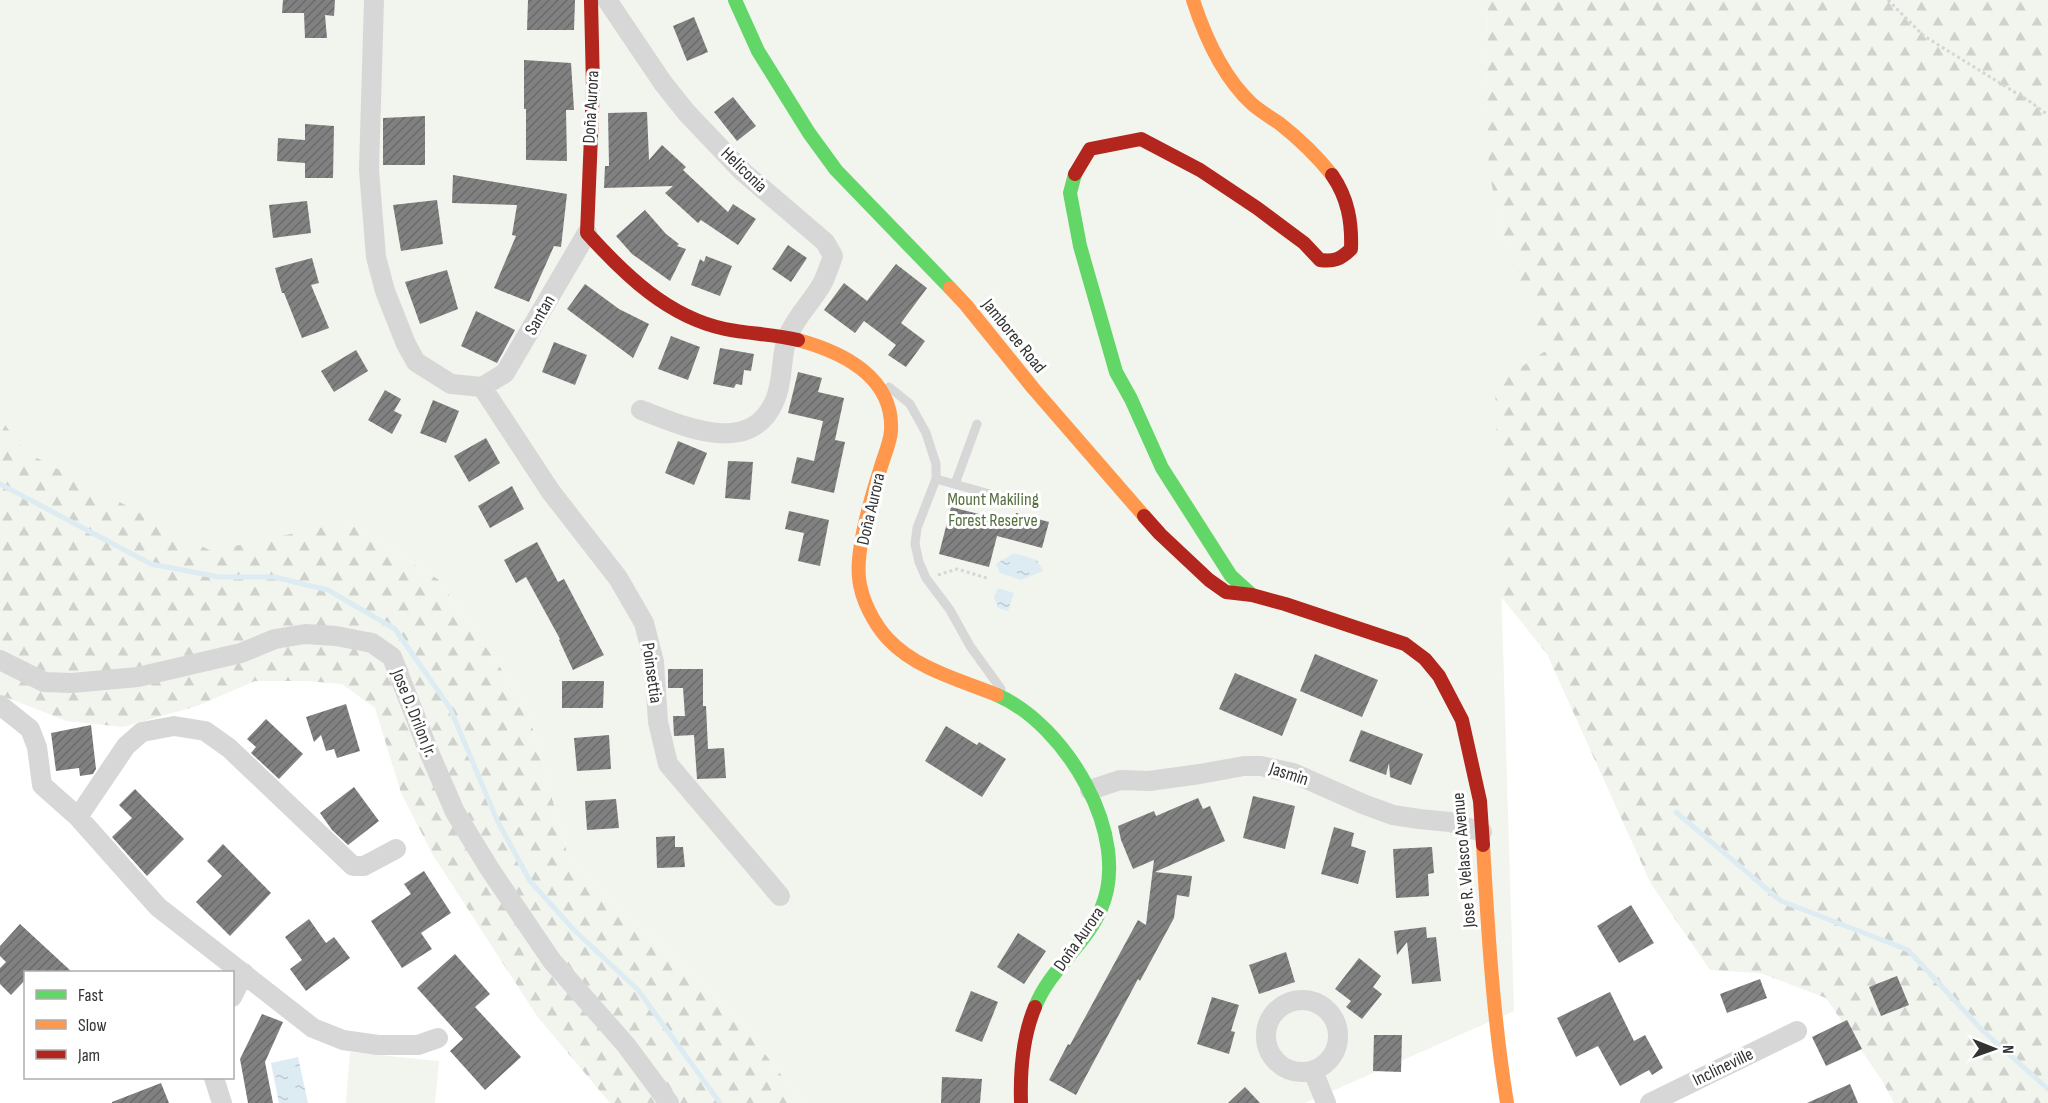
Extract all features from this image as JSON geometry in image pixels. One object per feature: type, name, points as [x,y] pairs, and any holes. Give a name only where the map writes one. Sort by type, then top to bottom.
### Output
[{"type":"street","points":[[374,0],[369,171],[376,257],[385,291],[406,344],[416,362],[451,384],[482,387]]},
{"type":"street","name":"Doña Aurora","points":[[587,233],[587,188],[594,60],[591,0]]},
{"type":"street","name":"Heliconia","points":[[607,0],[663,83],[686,112],[743,172],[825,242],[833,256],[823,282],[787,337]]},
{"type":"street","name":"Jamboree Road","points":[[735,0],[758,51],[809,133],[836,170],[966,305],[1072,434],[1160,534],[1209,580],[1226,592],[1252,595],[1328,619]]},
{"type":"street","points":[[1193,0],[1201,25],[1217,60],[1234,82],[1253,104],[1280,124],[1330,169],[1346,199],[1353,222],[1351,249],[1341,259],[1320,260],[1304,243],[1257,208],[1200,171],[1141,139],[1090,149],[1075,172],[1070,193],[1080,246],[1116,372],[1131,399],[1162,468],[1231,576],[1252,595]]},
{"type":"street","points":[[587,233],[614,263],[647,291],[677,311],[708,325],[787,337],[822,348],[874,378]]},
{"type":"street","name":"Santan","points":[[482,387],[506,373],[587,233]]},
{"type":"street","points":[[641,410],[696,430],[732,433],[750,429],[766,415],[775,400],[787,337]]},
{"type":"street","name":"Doña Aurora","points":[[874,378],[888,404],[891,431],[864,524],[859,577],[878,626],[896,648],[936,670],[1009,700],[1062,747],[1090,790],[1107,848],[1109,876],[1105,903],[1088,934],[1046,985],[1035,1006],[1021,1063],[1021,1103]]},
{"type":"street","name":"Poinsettia","points":[[482,387],[550,492],[618,578],[644,623],[654,662],[658,722],[668,765],[780,896]]},
{"type":"street","name":"Jose R. Velasco Avenue","points":[[1328,619],[1406,644],[1425,659],[1439,676],[1462,720],[1480,801],[1491,976],[1507,1103]]},
{"type":"street","name":"Jose D. Drilon Jr.","points":[[0,660],[44,682],[72,683],[138,677],[241,653],[275,639],[315,635],[336,636],[372,643],[392,657],[455,812],[489,868],[552,961],[626,1045],[669,1103]]},
{"type":"street","points":[[0,705],[30,729],[37,747],[42,785],[78,817],[158,907],[313,1028],[344,1040],[378,1045],[418,1045],[438,1038]]},
{"type":"street","points":[[78,817],[126,746],[142,732],[174,726],[205,731],[229,748],[353,866],[364,866],[396,849]]},
{"type":"street","name":"Jasmin","points":[[1090,790],[1120,780],[1149,781],[1209,773],[1244,765],[1261,766],[1293,773],[1393,815],[1450,822],[1482,832]]},
{"type":"street","points":[[234,993],[244,973]]},
{"type":"street","name":"Inclineville","points":[[1650,1103],[1797,1031]]},
{"type":"street","points":[[1313,1071],[1326,1103]]},
{"type":"street","points":[[215,1079],[222,1103]]},
{"type":"lane","points":[[874,378],[890,387],[910,404],[926,433],[936,464],[936,479],[916,528],[915,544],[919,562],[926,578],[950,610],[970,646],[1009,700]]},
{"type":"lane","points":[[955,484],[977,424]]},
{"type":"lane","points":[[936,479],[1008,500]]},
{"type":"path","points":[[1888,0],[1924,36],[2048,115]]},
{"type":"path","points":[[926,578],[957,569],[987,578]]},
{"type":"green space","name":"Mount Makiling Forest Reserve","points":[[0,0],[1488,0],[1486,90],[1489,174],[1507,248],[1547,350],[1495,384],[1514,1011],[1305,1103],[803,1103],[739,1020],[569,859],[526,704],[438,579],[347,522],[211,551],[24,451],[0,418]]},
{"type":"green space","points":[[1488,0],[2048,0],[2048,1103],[1894,1103],[1883,1082],[1826,998],[1760,973],[1710,970],[1651,884],[1547,654],[1400,470],[1507,248],[1488,172],[1486,90]]},
{"type":"green space","points":[[0,55],[347,522],[438,579],[526,704],[569,859],[739,1020],[803,1103],[610,1103],[537,1016],[433,855],[401,793],[375,708],[342,684],[255,681],[197,706],[123,727],[67,721],[0,695]]},
{"type":"green space","points":[[350,1052],[439,1061],[435,1103],[346,1103]]},
{"type":"water","points":[[1014,553],[1037,560],[1043,571],[1021,580],[1000,573],[996,564]]},
{"type":"water","points":[[998,588],[1014,593],[1008,611],[998,608],[994,597]]},
{"type":"water","points":[[298,1057],[308,1103],[279,1103],[271,1063]]},
{"type":"building","points":[[283,0],[335,0],[334,16],[325,15],[327,38],[305,38],[304,13],[282,13]]},
{"type":"building","points":[[528,0],[575,0],[574,30],[527,30]]},
{"type":"building","points":[[694,17],[708,52],[687,61],[673,26]]},
{"type":"building","points":[[524,60],[571,63],[574,110],[566,110],[567,161],[526,160]]},
{"type":"building","points":[[733,97],[756,126],[737,141],[714,112]]},
{"type":"building","points":[[647,112],[649,160],[662,145],[686,167],[683,170],[728,212],[733,204],[756,219],[738,245],[701,220],[698,223],[665,193],[673,186],[604,188],[605,166],[609,166],[608,113]]},
{"type":"building","points":[[425,116],[425,165],[383,165],[383,118]]},
{"type":"building","points":[[305,124],[334,126],[333,178],[305,178],[305,163],[277,161],[278,138],[305,140]]},
{"type":"building","points":[[453,175],[567,194],[561,247],[554,246],[529,302],[494,288],[516,236],[512,235],[517,205],[452,203]]},
{"type":"building","points":[[437,200],[443,244],[401,251],[393,205]]},
{"type":"building","points":[[307,201],[311,233],[273,238],[269,205]]},
{"type":"building","points":[[645,210],[666,234],[679,244],[677,246],[686,249],[670,281],[632,254],[616,236]]},
{"type":"building","points":[[788,245],[807,258],[791,282],[772,269]]},
{"type":"building","points":[[706,256],[732,266],[720,296],[691,285],[700,259],[704,262]]},
{"type":"building","points":[[312,258],[319,283],[311,285],[329,328],[302,338],[284,293],[282,293],[275,268]]},
{"type":"building","points":[[896,264],[927,288],[901,323],[925,341],[906,367],[888,355],[896,345],[864,321],[855,333],[824,310],[844,283],[867,301]]},
{"type":"building","points":[[447,270],[458,309],[420,324],[405,282]]},
{"type":"building","points":[[585,284],[619,309],[649,324],[633,358],[567,309]]},
{"type":"building","points":[[476,311],[515,330],[497,363],[461,346]]},
{"type":"building","points":[[671,336],[700,347],[688,380],[658,369]]},
{"type":"building","points":[[554,342],[587,355],[575,385],[542,372]]},
{"type":"building","points":[[720,348],[754,354],[751,371],[744,370],[742,385],[736,384],[734,388],[713,384]]},
{"type":"building","points":[[356,350],[368,371],[334,392],[321,371]]},
{"type":"building","points":[[798,372],[822,378],[818,392],[844,398],[835,440],[845,442],[834,493],[791,483],[797,457],[814,461],[823,421],[788,413]]},
{"type":"building","points":[[385,390],[401,399],[394,411],[402,415],[392,434],[368,420]]},
{"type":"building","points":[[433,400],[459,411],[446,443],[420,433]]},
{"type":"building","points":[[486,438],[500,463],[469,482],[454,456]]},
{"type":"building","points":[[678,441],[707,453],[694,485],[665,473]]},
{"type":"building","points":[[728,461],[753,462],[750,500],[725,498]]},
{"type":"building","points":[[512,486],[524,509],[490,528],[478,506]]},
{"type":"building","points":[[951,507],[1014,523],[1016,513],[1049,522],[1042,548],[997,536],[989,567],[939,554]]},
{"type":"building","points":[[789,511],[829,520],[820,566],[798,561],[804,533],[785,529]]},
{"type":"building","points":[[537,542],[558,582],[564,579],[604,655],[573,670],[560,639],[526,577],[516,583],[504,560]]},
{"type":"building","points":[[1315,654],[1378,680],[1362,717],[1300,691]]},
{"type":"building","points":[[668,669],[703,669],[703,706],[706,706],[708,749],[724,748],[726,778],[697,779],[694,735],[674,736],[673,716],[685,716],[683,688],[668,688]]},
{"type":"building","points":[[1235,673],[1297,699],[1282,736],[1219,709]]},
{"type":"building","points":[[562,681],[604,681],[603,708],[562,708]]},
{"type":"building","points":[[346,704],[360,751],[337,758],[334,749],[326,751],[321,735],[314,742],[306,717]]},
{"type":"building","points":[[266,719],[303,754],[279,779],[251,753],[256,747],[247,739]]},
{"type":"building","points":[[91,725],[96,769],[93,774],[80,776],[79,768],[56,771],[51,733]]},
{"type":"building","points":[[946,726],[977,745],[979,742],[1006,759],[982,797],[925,761]]},
{"type":"building","points":[[1361,730],[1423,754],[1411,785],[1390,777],[1389,763],[1386,775],[1349,761]]},
{"type":"building","points":[[609,735],[611,769],[577,771],[574,738]]},
{"type":"building","points":[[354,787],[379,821],[348,845],[332,830],[320,813]]},
{"type":"building","points":[[135,789],[184,839],[147,876],[112,837],[132,818],[119,805]]},
{"type":"building","points":[[1253,796],[1295,806],[1285,849],[1243,838]]},
{"type":"building","points":[[1198,798],[1203,809],[1210,806],[1225,841],[1155,872],[1192,876],[1189,897],[1177,895],[1174,918],[1140,981],[1138,979],[1076,1095],[1049,1080],[1138,920],[1146,925],[1154,860],[1133,869],[1118,826],[1154,811],[1156,816]]},
{"type":"building","points":[[616,799],[619,828],[587,830],[585,801]]},
{"type":"building","points":[[1334,827],[1354,833],[1351,846],[1366,851],[1358,884],[1321,874]]},
{"type":"building","points":[[675,836],[675,847],[683,847],[685,867],[657,868],[656,837]]},
{"type":"building","points":[[223,844],[271,893],[230,936],[196,902],[222,876],[207,861]]},
{"type":"building","points":[[1432,847],[1434,873],[1428,874],[1429,896],[1396,898],[1393,849]]},
{"type":"building","points":[[424,871],[451,913],[421,933],[432,949],[402,968],[371,921],[411,894],[404,884]]},
{"type":"building","points":[[1631,905],[1654,943],[1619,963],[1597,926]]},
{"type":"building","points":[[309,919],[326,943],[334,937],[350,958],[306,991],[290,969],[302,960],[285,937]]},
{"type":"building","points":[[20,924],[71,971],[24,971],[24,981],[11,995],[0,984],[0,968],[6,962],[0,956],[0,946]]},
{"type":"building","points":[[1426,927],[1427,938],[1436,937],[1441,981],[1412,984],[1407,942],[1397,955],[1394,931]]},
{"type":"building","points":[[1018,933],[1046,951],[1024,984],[997,967]]},
{"type":"building","points":[[1286,952],[1295,982],[1259,994],[1249,965]]},
{"type":"building","points":[[455,954],[490,994],[475,1007],[521,1057],[485,1090],[450,1051],[463,1039],[417,988]]},
{"type":"building","points":[[1359,958],[1381,976],[1373,987],[1382,994],[1362,1019],[1346,1007],[1351,1001],[1335,989]]},
{"type":"building","points":[[1897,976],[1909,1005],[1881,1016],[1869,987]]},
{"type":"building","points":[[1760,979],[1767,998],[1727,1013],[1720,994]]},
{"type":"building","points":[[971,991],[998,1002],[982,1042],[955,1031]]},
{"type":"building","points":[[1610,992],[1634,1041],[1645,1035],[1663,1068],[1652,1075],[1649,1070],[1620,1086],[1598,1046],[1576,1057],[1557,1018]]},
{"type":"building","points":[[1212,997],[1239,1005],[1231,1031],[1235,1032],[1229,1054],[1197,1044]]},
{"type":"building","points":[[262,1014],[283,1022],[265,1062],[273,1103],[248,1103],[240,1059]]},
{"type":"building","points":[[1847,1020],[1862,1049],[1826,1066],[1812,1037]]},
{"type":"building","points":[[1374,1035],[1402,1035],[1401,1072],[1373,1071]]},
{"type":"building","points":[[942,1077],[982,1079],[980,1103],[941,1103]]},
{"type":"building","points":[[161,1083],[169,1103],[112,1103],[112,1102]]},
{"type":"building","points":[[1850,1084],[1858,1103],[1807,1103]]},
{"type":"building","points":[[1245,1087],[1260,1103],[1228,1103]]},
{"type":"waterway","points":[[0,484],[151,564],[219,577],[274,577],[328,590],[395,629],[450,708],[497,820],[530,881],[575,931],[638,990],[720,1103]]},
{"type":"waterway","points":[[1676,812],[1781,901],[1908,950],[1983,1031],[2048,1089]]},
{"type":"traffic: fast","points":[[735,0],[758,51],[809,133],[836,170],[950,288]]},
{"type":"traffic: fast","points":[[1075,174],[1070,193],[1080,246],[1116,372],[1131,399],[1162,468],[1231,576],[1252,595]]},
{"type":"traffic: fast","points":[[997,695],[1022,710],[1046,730],[1068,756],[1086,786],[1100,817],[1108,849],[1109,880],[1101,909],[1086,934],[1050,981],[1035,1007]]},
{"type":"traffic: slow","points":[[1193,0],[1209,42],[1232,82],[1252,104],[1300,141],[1332,175]]},
{"type":"traffic: slow","points":[[950,288],[1144,516]]},
{"type":"traffic: slow","points":[[798,340],[832,352],[862,370],[884,396],[890,412],[891,431],[888,446],[869,509],[860,553],[859,578],[862,594],[873,619],[899,649],[925,666],[997,695]]},
{"type":"traffic: slow","points":[[1483,845],[1489,942],[1507,1103]]},
{"type":"traffic: jam","points":[[591,0],[593,87],[587,233],[632,279],[685,315],[725,329],[798,340]]},
{"type":"traffic: jam","points":[[1075,174],[1090,149],[1141,139],[1200,170],[1304,243],[1320,260],[1329,261],[1351,249],[1348,210],[1342,192],[1332,175]]},
{"type":"traffic: jam","points":[[1144,516],[1209,580],[1226,592],[1252,595],[1285,604],[1405,644],[1425,659],[1439,676],[1462,720],[1480,801],[1483,845]]},
{"type":"traffic: jam","points":[[1021,1103],[1023,1055],[1027,1031],[1035,1007]]}]
